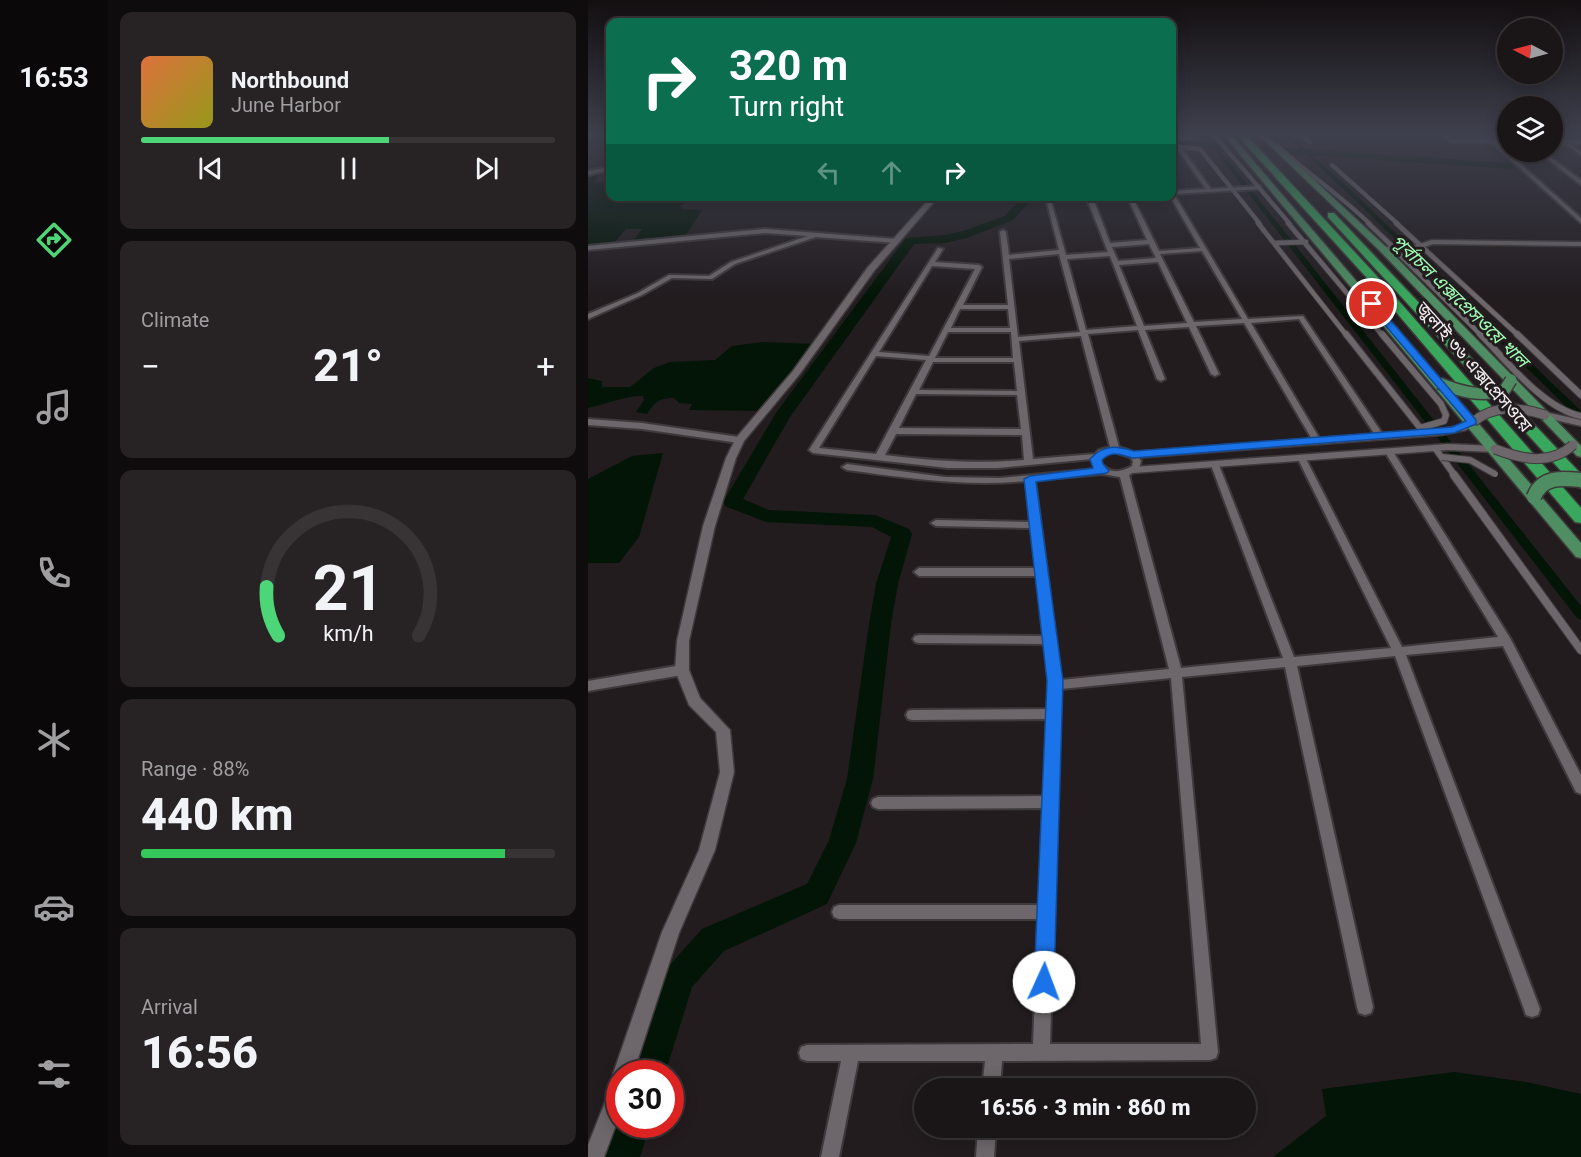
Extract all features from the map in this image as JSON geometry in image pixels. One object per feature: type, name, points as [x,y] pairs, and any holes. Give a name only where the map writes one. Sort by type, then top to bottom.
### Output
[{"type":"highway","name":"জুলাই ৩৬ এক্সপ্রেসওয়ে","points":[[1303,189],[1371,276],[1581,518]]},
{"type":"highway","name":"জুলাই ৩৬ এক্সপ্রেসওয়ে","points":[[1307,189],[1581,482]]},
{"type":"main road","points":[[1274,189],[1473,422],[1581,553]]},
{"type":"main road","points":[[1316,189],[1391,249],[1463,330],[1578,446]]},
{"type":"main road","points":[[1439,383],[1471,394],[1485,395],[1504,391],[1511,380]]},
{"type":"main road","points":[[1534,497],[1536,489],[1550,480],[1581,482]]},
{"type":"street","points":[[1176,194],[1232,189],[1422,430]]},
{"type":"street","points":[[1260,189],[1441,404],[1446,415],[1444,421],[1422,430]]},
{"type":"street","points":[[1358,189],[1581,395]]},
{"type":"street","points":[[1545,189],[1581,221]]},
{"type":"street","points":[[628,1060],[671,932],[707,850],[726,772],[723,730],[694,701],[682,670],[683,640],[709,526],[731,458],[739,440],[796,374],[854,291],[932,201]]},
{"type":"street","points":[[1048,201],[1115,449]]},
{"type":"street","points":[[1090,201],[1161,379]]},
{"type":"street","points":[[1131,201],[1215,374]]},
{"type":"street","points":[[1176,201],[1317,441]]},
{"type":"street","points":[[588,248],[664,243],[765,231],[897,241]]},
{"type":"street","points":[[1003,232],[1029,462]]},
{"type":"street","points":[[588,317],[640,294],[671,276],[710,278],[733,263],[814,236]]},
{"type":"street","points":[[1108,245],[1151,242]]},
{"type":"street","points":[[1275,243],[1306,242]]},
{"type":"street","points":[[1391,249],[1420,246],[1432,242],[1581,244]]},
{"type":"street","points":[[940,249],[813,450],[948,465],[1029,462],[1098,456],[1105,451],[1115,449],[1133,455],[1380,436],[1422,430],[1454,430],[1473,422],[1485,412],[1501,409],[1526,410],[1581,423]]},
{"type":"street","points":[[1115,262],[1204,249]]},
{"type":"street","points":[[1391,249],[1557,409],[1581,416]]},
{"type":"street","points":[[1006,257],[1112,254]]},
{"type":"street","points":[[879,458],[979,267],[930,264]]},
{"type":"street","points":[[958,307],[1012,307]]},
{"type":"street","points":[[946,330],[1015,334],[1084,333],[1301,316],[1380,436]]},
{"type":"street","points":[[873,354],[931,359],[1017,360]]},
{"type":"street","points":[[913,392],[1021,393]]},
{"type":"street","points":[[588,423],[642,426],[739,440]]},
{"type":"street","points":[[893,431],[1026,432]]},
{"type":"street","points":[[1438,453],[1466,446],[1495,449],[1538,459],[1565,453],[1578,446]]},
{"type":"street","points":[[1389,452],[1506,641],[1581,788]]},
{"type":"street","points":[[848,467],[945,480],[1030,479],[1103,471],[1113,474],[1389,452],[1438,453],[1473,459],[1485,464],[1495,474]]},
{"type":"street","points":[[1438,453],[1581,650]]},
{"type":"street","points":[[1128,472],[1137,464],[1133,455]]},
{"type":"street","points":[[1098,456],[1097,465],[1103,471]]},
{"type":"street","points":[[1302,459],[1399,651],[1533,1009]]},
{"type":"street","points":[[945,480],[948,465]]},
{"type":"street","points":[[1215,465],[1290,662],[1365,1007]]},
{"type":"street","points":[[807,1053],[1210,1052],[1176,673],[1128,472]]},
{"type":"street","points":[[1030,479],[1054,685],[1041,1052]]},
{"type":"street","points":[[936,524],[1035,525]]},
{"type":"street","points":[[919,572],[1041,572]]},
{"type":"street","points":[[919,639],[1050,640]]},
{"type":"street","points":[[1054,685],[1506,641]]},
{"type":"street","points":[[588,686],[682,670]]},
{"type":"street","points":[[912,715],[1053,714]]},
{"type":"street","points":[[878,803],[1050,802]]},
{"type":"street","points":[[839,912],[1047,912]]},
{"type":"street","points":[[992,1078],[994,1052]]},
{"type":"street","points":[[831,1157],[851,1053]]},
{"type":"street","points":[[594,1157],[606,1124]]},
{"type":"street","points":[[985,1157],[986,1138]]},
{"type":"shaded area","points":[[588,189],[606,189],[606,201],[694,201],[680,205],[682,209],[702,210],[685,237],[633,241],[642,229],[626,229],[613,244],[588,245]]},
{"type":"shaded area","points":[[763,342],[814,344],[762,411],[689,410],[692,404],[679,403],[674,398],[658,401],[647,414],[636,412],[644,400],[643,396],[588,408],[588,378],[602,381],[602,387],[630,387],[654,368],[670,362],[715,360],[732,346]]},
{"type":"shaded area","points":[[663,453],[639,537],[619,563],[588,563],[588,479],[632,456]]},
{"type":"shaded area","points":[[1454,1072],[1526,1082],[1581,1094],[1581,1157],[1273,1157],[1326,1116],[1322,1089]]},
{"type":"waterway","name":"পূর্বাচল এক্সপ্রেসওয়ে খাল","points":[[1247,189],[1581,615]]},
{"type":"waterway","name":"পূর্বাচল এক্সপ্রেসওয়ে খাল","points":[[1346,189],[1581,416]]},
{"type":"waterway","points":[[653,1060],[679,978],[713,940],[817,894],[842,843],[860,779],[880,624],[887,584],[902,534],[875,521],[766,516],[732,502],[782,417],[910,241],[945,239],[967,234],[1009,218],[1025,201]]},
{"type":"waterway","points":[[622,1157],[628,1138]]},
{"type":"route","points":[[1044,982],[1055,681],[1030,479],[1103,471],[1097,465],[1096,459],[1101,453],[1115,449],[1125,450],[1133,455],[1441,432],[1463,428],[1473,422],[1372,304]]}]
